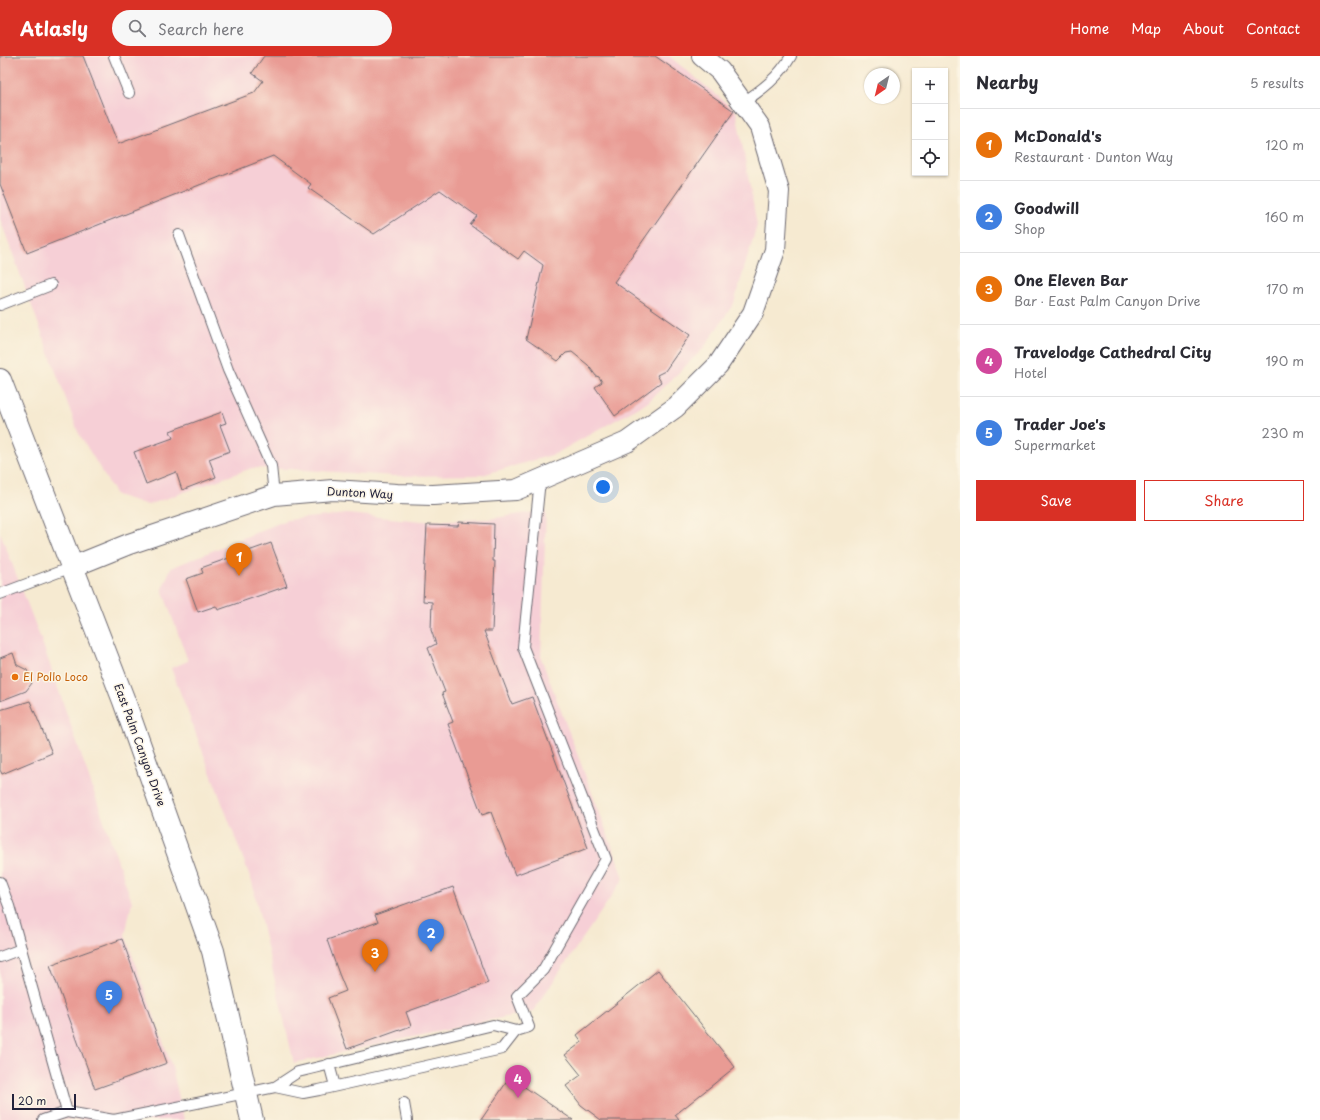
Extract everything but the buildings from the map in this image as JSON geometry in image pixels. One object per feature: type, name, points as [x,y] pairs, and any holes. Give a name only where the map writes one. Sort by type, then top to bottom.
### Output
[{"type":"main road","name":"East Palm Canyon Drive","points":[[0,380],[124,701],[213,951],[252,1120]]},
{"type":"street","name":"Dunton Way","points":[[72,567],[129,544],[274,495],[333,490],[433,495],[516,490],[627,442],[676,407],[718,365],[752,313],[775,250],[779,191],[760,127],[720,71],[702,56]]},
{"type":"lane","points":[[114,56],[129,93]]},
{"type":"lane","points":[[742,103],[763,89],[775,78],[790,56]]},
{"type":"lane","points":[[179,235],[228,370],[271,466],[274,495]]},
{"type":"lane","points":[[0,305],[52,285]]},
{"type":"lane","points":[[275,1087],[298,1072],[493,1025],[516,1031],[530,1027],[517,996],[543,970],[606,859],[523,647],[540,480]]},
{"type":"lane","points":[[0,594],[72,567]]},
{"type":"lane","points":[[0,882],[9,906],[67,1112]]},
{"type":"lane","points":[[0,957],[21,949]]},
{"type":"lane","points":[[43,1120],[67,1112],[114,1120],[275,1087],[303,1093],[502,1049],[516,1031]]},
{"type":"lane","points":[[329,1064],[335,1086]]},
{"type":"lane","points":[[404,1103],[407,1120]]},
{"type":"shaded area","points":[[0,56],[669,56],[736,111],[757,225],[734,303],[703,349],[648,402],[555,454],[482,475],[395,476],[252,468],[148,505],[116,495],[78,432],[0,219]]},
{"type":"shaded area","points":[[546,510],[541,658],[624,878],[533,1011],[294,1063],[252,882],[171,668],[188,661],[162,589],[171,568],[286,520],[347,514],[422,521],[489,519]]},
{"type":"shaded area","points":[[0,532],[42,642],[132,902],[125,935],[172,1067],[184,1120],[0,1120]]},
{"type":"place","name":"McDonald's","points":[[239,576]]},
{"type":"place","name":"El Pollo Loco","points":[[15,677]]},
{"type":"place","name":"Goodwill","points":[[431,952]]},
{"type":"place","name":"One Eleven Bar","points":[[375,972]]},
{"type":"place","name":"Trader Joe's","points":[[109,1014]]},
{"type":"place","name":"Travelodge Cathedral City","points":[[518,1098]]}]
